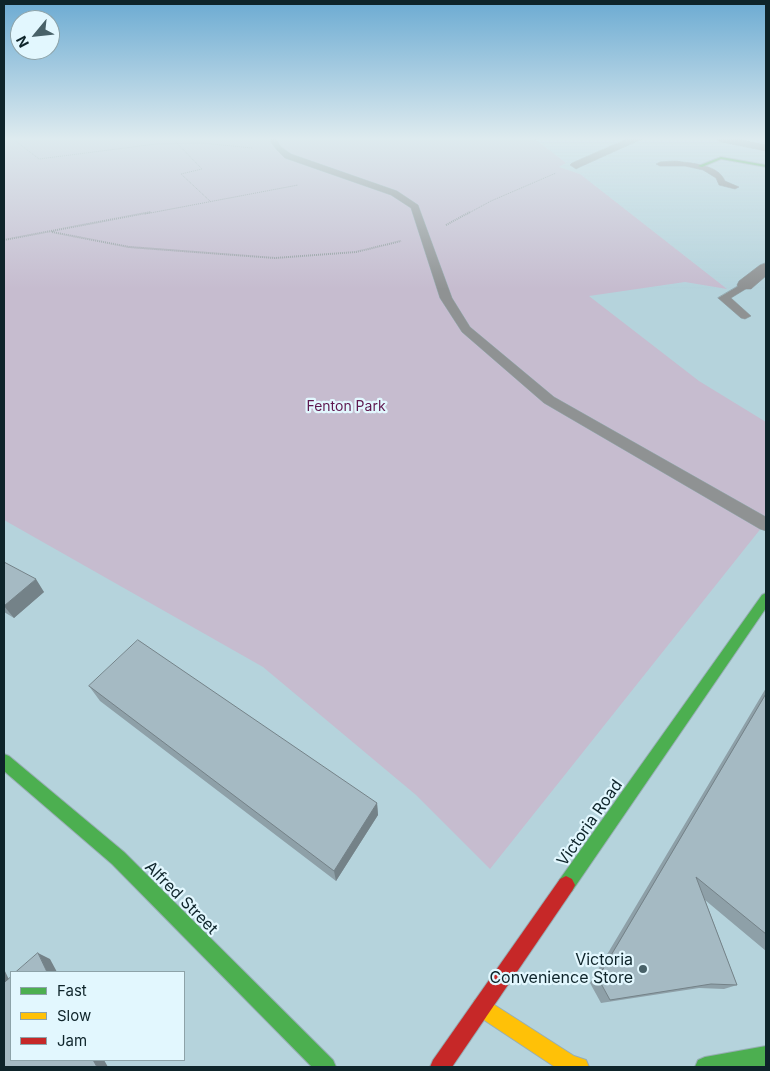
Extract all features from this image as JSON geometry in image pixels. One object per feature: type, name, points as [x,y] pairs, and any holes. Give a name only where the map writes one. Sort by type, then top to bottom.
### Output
[{"type":"street","points":[[745,285],[766,268]]},
{"type":"street","name":"Victoria Road","points":[[440,1067],[766,598]]},
{"type":"street","name":"Alfred Street","points":[[4,761],[118,858],[326,1067]]},
{"type":"street","points":[[482,1007],[571,1066],[579,1067]]},
{"type":"street","points":[[705,1067],[766,1056]]},
{"type":"lane","points":[[382,189],[394,193],[414,207],[446,298],[466,329],[506,365],[549,400],[766,525]]},
{"type":"lane","points":[[745,285],[724,298],[745,316]]},
{"type":"path","points":[[197,189],[211,202]]},
{"type":"path","points":[[4,240],[278,189]]},
{"type":"path","points":[[52,232],[128,247],[275,258],[356,252],[424,236],[517,189]]},
{"type":"green space","name":"Fenton Park","points":[[4,189],[599,189],[727,289],[685,282],[589,296],[699,381],[766,422],[766,522],[490,869],[416,795],[263,667],[4,520]]},
{"type":"building","points":[[4,562],[36,579],[4,606]]},
{"type":"building","points":[[138,640],[377,803],[334,871],[89,686]]},
{"type":"building","points":[[766,694],[766,934],[696,877],[737,985],[711,984],[610,1000],[598,978]]},
{"type":"building","points":[[38,953],[47,971],[17,971]]},
{"type":"building","points":[[10,978],[10,1061],[94,1061],[97,1067],[4,1067],[4,983]]},
{"type":"traffic: fast","points":[[566,885],[766,598]]},
{"type":"traffic: fast","points":[[4,761],[118,858],[326,1067]]},
{"type":"traffic: fast","points":[[705,1067],[766,1056]]},
{"type":"traffic: slow","points":[[482,1007],[571,1066],[579,1067]]},
{"type":"traffic: jam","points":[[440,1067],[566,885]]},
{"type":"place","name":"Victoria Convenience Store","points":[[643,969]]}]
